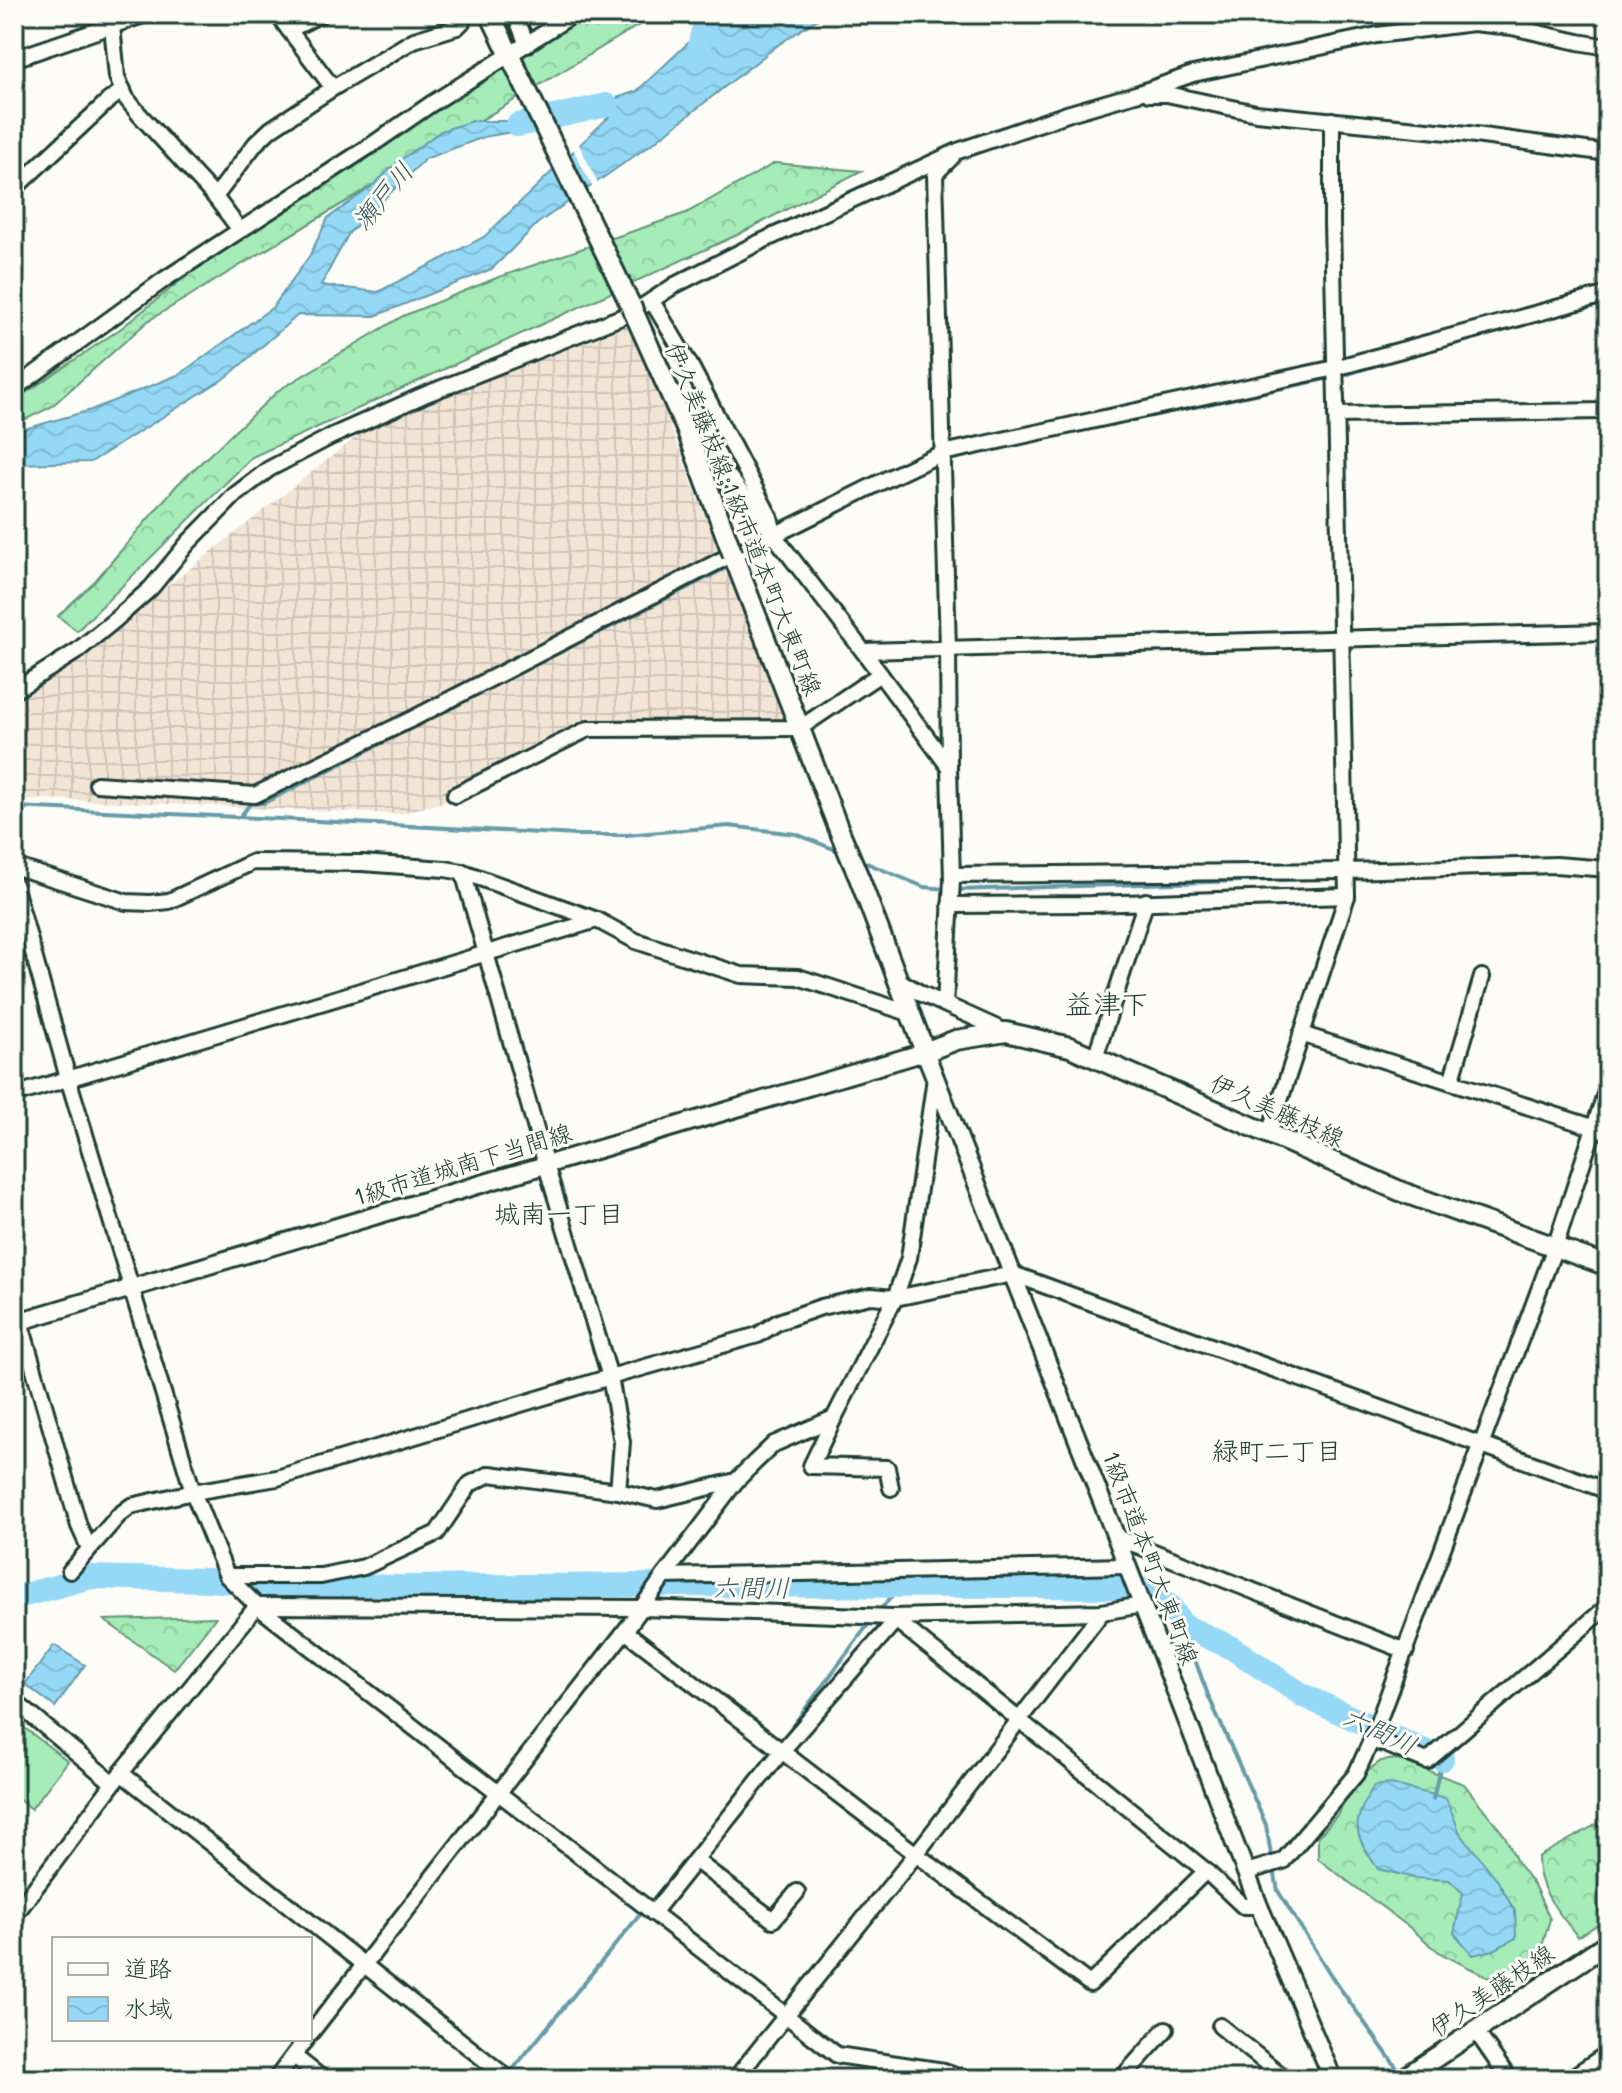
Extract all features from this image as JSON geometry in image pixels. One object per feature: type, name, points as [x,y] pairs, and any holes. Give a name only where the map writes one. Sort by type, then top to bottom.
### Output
[{"type":"main road","name":"伊久美藤枝線;1級市道本町大東町線","points":[[490,14],[634,312],[687,431],[925,1052]]},
{"type":"main road","name":"伊久美藤枝線","points":[[925,1052],[956,1040],[1006,1032],[1070,1047],[1402,1192],[1608,1266]]},
{"type":"main road","name":"伊久美藤枝線","points":[[1409,2077],[1608,1943]]},
{"type":"street","points":[[14,59],[146,14]]},
{"type":"street","points":[[277,14],[333,88]]},
{"type":"street","points":[[289,30],[321,14]]},
{"type":"street","points":[[215,197],[256,143],[271,129],[414,40],[457,27],[462,22],[462,14]]},
{"type":"street","points":[[515,14],[527,45]]},
{"type":"street","points":[[14,389],[165,279],[574,14]]},
{"type":"street","points":[[14,691],[77,651],[115,620],[151,588],[188,543],[235,495],[269,469],[332,436],[424,395],[634,312],[675,285],[756,244],[958,151],[1193,74],[1377,35],[1473,23],[1512,27],[1608,47]]},
{"type":"street","points":[[112,26],[117,77],[126,98],[215,197],[240,230]]},
{"type":"street","points":[[14,189],[123,90]]},
{"type":"street","points":[[1139,93],[1167,94],[1256,113],[1468,134],[1608,153]]},
{"type":"street","points":[[1269,1134],[1347,896],[1332,120]]},
{"type":"street","points":[[945,1004],[952,877],[935,174],[958,151]]},
{"type":"street","points":[[97,784],[255,795],[414,718],[733,554],[943,453],[1335,368],[1608,294]]},
{"type":"street","points":[[652,301],[689,363],[770,517],[775,536]]},
{"type":"street","points":[[1336,415],[1608,411]]},
{"type":"street","points":[[702,473],[720,472],[730,478],[949,767]]},
{"type":"street","points":[[863,651],[1608,632]]},
{"type":"street","points":[[455,795],[588,729],[800,728],[880,674]]},
{"type":"street","points":[[14,866],[126,902],[150,903],[169,901],[253,862],[362,863],[445,869],[463,872],[597,920],[636,941],[741,975],[798,977],[909,1013]]},
{"type":"street","points":[[952,877],[1556,865],[1608,869]]},
{"type":"street","points":[[463,872],[610,1377],[622,1442],[618,1491]]},
{"type":"street","points":[[14,884],[68,1078],[193,1492],[227,1576],[257,1606],[837,2055],[944,2071],[966,2079]]},
{"type":"street","points":[[950,905],[1347,896]]},
{"type":"street","points":[[1095,1058],[1146,901]]},
{"type":"street","points":[[14,1095],[597,920]]},
{"type":"street","points":[[1451,1082],[1482,977]]},
{"type":"street","points":[[898,980],[1006,1032]]},
{"type":"street","points":[[1301,1034],[1601,1130]]},
{"type":"street","name":"1級市道城南下当間線","points":[[17,1322],[925,1052]]},
{"type":"street","name":"1級市道本町大東町線","points":[[925,1052],[1259,1906],[1333,2079]]},
{"type":"street","points":[[891,1488],[887,1468],[811,1466],[895,1298],[909,1258],[935,1078]]},
{"type":"street","points":[[1246,1872],[1283,1861],[1356,1774],[1406,1651],[1601,1130],[1608,1085]]},
{"type":"street","points":[[70,1571],[119,1515],[131,1506],[277,1478],[758,1335],[778,1322],[821,1307],[871,1296],[895,1298],[1013,1274],[1608,1491]]},
{"type":"street","points":[[17,1322],[79,1526],[89,1548]]},
{"type":"street","points":[[312,2032],[625,1631],[736,1481],[774,1444],[834,1418]]},
{"type":"street","points":[[227,1576],[321,1576],[364,1567],[437,1533],[470,1484],[490,1474],[618,1491],[657,1500],[736,1481]]},
{"type":"street","points":[[1116,1537],[1406,1651]]},
{"type":"street","points":[[664,1576],[1127,1566]]},
{"type":"street","points":[[257,1606],[642,1608],[894,1619],[1102,1612],[1142,1605]]},
{"type":"street","points":[[14,1916],[117,1778],[257,1606]]},
{"type":"street","points":[[1371,1741],[1427,1761],[1608,1606]]},
{"type":"street","points":[[735,2079],[916,1854],[1102,1612]]},
{"type":"street","points":[[894,1619],[1206,1871],[1243,1906],[1259,1906]]},
{"type":"street","points":[[653,1913],[782,1751],[894,1619]]},
{"type":"street","points":[[625,1631],[1090,1984],[1206,1871]]},
{"type":"street","points":[[14,1701],[509,2079]]},
{"type":"street","points":[[695,1860],[773,1920],[797,1892]]},
{"type":"street","points":[[1220,2026],[1286,2079]]},
{"type":"street","points":[[1121,2079],[1166,2029]]},
{"type":"street","points":[[1476,2031],[1509,2079]]},
{"type":"street","points":[[276,2079],[305,2041]]},
{"type":"street","points":[[1569,2079],[1608,2053]]},
{"type":"street","points":[[294,2056],[323,2079]]},
{"type":"shaded area","points":[[631,325],[785,722],[588,729],[470,795],[398,814],[49,799],[14,801],[14,693],[182,575],[370,426]]},
{"type":"green space","points":[[590,14],[657,14],[148,321],[51,407],[14,425],[14,401],[120,329],[229,242],[373,144]]},
{"type":"green space","points":[[775,163],[861,171],[737,235],[252,457],[77,631],[58,616],[95,581],[177,485],[279,390],[403,316],[499,277],[686,213]]},
{"type":"green space","points":[[216,1617],[174,1670],[104,1620]]},
{"type":"green space","points":[[14,1720],[68,1761],[31,1809],[14,1796]]},
{"type":"green space","points":[[1396,1759],[1464,1784],[1505,1836],[1550,1919],[1541,1950],[1521,1966],[1489,1978],[1440,1953],[1318,1859],[1318,1837],[1338,1814],[1351,1788],[1381,1761]]},
{"type":"green space","points":[[1599,1823],[1608,1837],[1608,1918],[1578,1937],[1545,1890],[1538,1857]]},
{"type":"water","points":[[719,14],[825,14],[778,45],[653,143],[538,223],[492,269],[375,316],[298,315],[228,376],[91,462],[14,464],[14,432],[91,410],[180,374],[273,307],[310,255],[328,218],[441,131],[472,121],[535,121],[539,127],[484,137],[425,159],[349,233],[321,285],[378,292],[484,237],[615,111],[579,120],[575,112],[637,91]]},
{"type":"water","points":[[54,1645],[85,1665],[55,1707],[25,1684]]},
{"type":"water","points":[[1391,1784],[1446,1798],[1460,1833],[1496,1878],[1515,1911],[1516,1938],[1494,1950],[1473,1955],[1454,1933],[1463,1893],[1449,1880],[1415,1878],[1378,1869],[1359,1837],[1358,1820],[1374,1786]]},
{"type":"pier","points":[[578,142],[599,186],[594,190],[572,147]]},
{"type":"waterway","points":[[696,60],[707,14]]},
{"type":"waterway","name":"瀬戸川","points":[[518,125],[607,105]]},
{"type":"waterway","points":[[1056,436],[1345,375],[1398,358]]},
{"type":"waterway","points":[[742,560],[934,464]]},
{"type":"waterway","points":[[240,817],[250,804],[264,803],[730,566]]},
{"type":"waterway","points":[[14,807],[577,835],[626,835],[729,826],[796,834],[841,852]]},
{"type":"waterway","points":[[857,859],[924,887],[946,889]]},
{"type":"waterway","points":[[955,890],[1338,878]]},
{"type":"waterway","name":"六間川","points":[[14,1598],[91,1577],[403,1587],[1034,1586],[1150,1590],[1171,1607],[1182,1625],[1232,1648],[1304,1696],[1442,1759]]},
{"type":"waterway","points":[[878,1612],[900,1587]]},
{"type":"waterway","points":[[780,1743],[870,1622]]},
{"type":"waterway","points":[[1182,1625],[1208,1695],[1266,1825],[1272,1860]]},
{"type":"waterway","points":[[1433,1799],[1442,1759],[1543,1671]]},
{"type":"waterway","points":[[649,1904],[699,1843]]},
{"type":"waterway","points":[[1274,1869],[1278,1891],[1332,1977],[1401,2074]]},
{"type":"waterway","points":[[509,2074],[643,1911]]},
{"type":"district","name":"益津下","points":[[1107,1004]]},
{"type":"district","name":"城南一丁目","points":[[559,1214]]},
{"type":"district","name":"緑町二丁目","points":[[1277,1451]]}]
